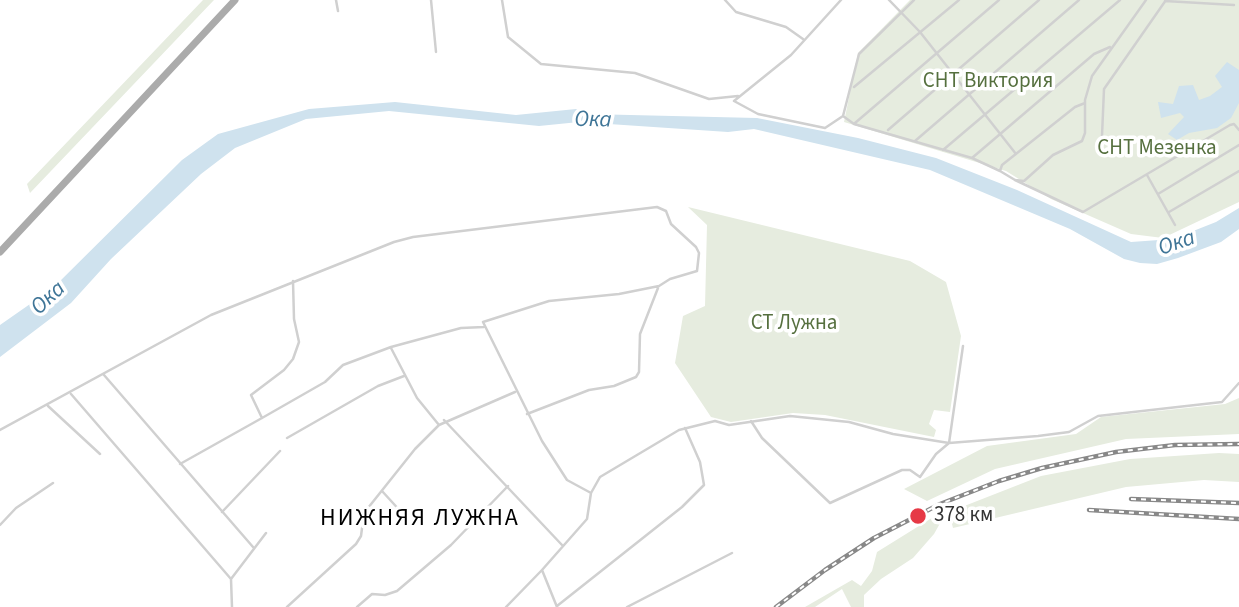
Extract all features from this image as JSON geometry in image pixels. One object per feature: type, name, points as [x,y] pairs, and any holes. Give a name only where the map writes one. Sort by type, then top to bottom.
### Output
[{"type":"main road","points":[[0,252],[235,0]]},
{"type":"street","points":[[336,0],[338,11]]},
{"type":"street","points":[[431,0],[436,52]]},
{"type":"street","points":[[502,0],[508,37],[541,64],[635,73],[709,99],[745,94],[791,55],[841,0]]},
{"type":"street","points":[[725,0],[736,12],[786,27],[803,39]]},
{"type":"street","points":[[889,0],[937,52],[1017,155]]},
{"type":"street","points":[[738,96],[734,101],[758,114],[825,128],[843,117],[859,54],[915,0]]},
{"type":"street","points":[[852,88],[959,0]]},
{"type":"street","points":[[854,124],[999,0]]},
{"type":"street","points":[[886,131],[1039,0]]},
{"type":"street","points":[[915,141],[1079,0]]},
{"type":"street","points":[[943,150],[1120,0]]},
{"type":"street","points":[[1015,180],[1024,181],[1053,155],[1082,141],[1085,133],[1085,103],[1092,76],[1110,47],[1146,0]]},
{"type":"street","points":[[1102,136],[1104,89],[1166,0],[1234,5]]},
{"type":"street","points":[[972,158],[1094,54],[1110,47]]},
{"type":"street","points":[[1000,171],[1002,165],[1075,107],[1085,103]]},
{"type":"street","points":[[843,117],[854,124],[886,131],[972,158],[1083,212],[1230,125],[1234,124],[1239,130]]},
{"type":"street","points":[[1158,194],[1239,145]]},
{"type":"street","points":[[1168,212],[1239,171]]},
{"type":"street","points":[[1147,175],[1175,225]]},
{"type":"street","points":[[0,430],[211,315],[293,280],[413,237],[657,207],[666,211],[671,224],[696,247],[699,253],[697,271],[670,279],[659,286],[606,296],[549,301],[486,318],[484,327],[527,414],[567,480],[591,493]]},
{"type":"street","points":[[262,418],[251,395],[284,370],[293,359],[299,342],[291,294],[293,280]]},
{"type":"street","points":[[527,414],[553,406],[564,398],[614,386],[636,377],[639,372],[640,334],[659,286]]},
{"type":"street","points":[[179,465],[270,416],[325,382],[343,365],[391,347],[461,328],[484,327]]},
{"type":"street","points":[[751,421],[762,438],[830,503],[902,470],[910,470],[920,477],[936,454],[949,443],[963,346]]},
{"type":"street","points":[[391,347],[404,376],[425,410],[439,425]]},
{"type":"street","points":[[104,374],[112,388],[157,434],[179,465],[253,547]]},
{"type":"street","points":[[287,438],[378,386],[404,376]]},
{"type":"street","points":[[506,607],[587,519],[591,493],[600,477],[685,428],[715,421],[729,425],[790,416],[828,419],[949,443],[1069,432],[1098,415],[1222,402],[1239,383]]},
{"type":"street","points":[[287,607],[356,544],[361,536],[364,513],[444,420],[515,391]]},
{"type":"street","points":[[70,393],[231,579]]},
{"type":"street","points":[[47,405],[100,454]]},
{"type":"street","points":[[444,420],[563,545]]},
{"type":"street","points":[[542,570],[557,607],[682,507],[704,485],[700,462],[685,428]]},
{"type":"street","points":[[222,512],[280,451]]},
{"type":"street","points":[[0,524],[16,508],[53,483]]},
{"type":"street","points":[[357,607],[372,594],[390,595],[397,591],[451,545],[508,486]]},
{"type":"street","points":[[382,491],[413,525]]},
{"type":"street","points":[[232,607],[231,579],[266,533]]},
{"type":"street","points":[[627,607],[732,553]]},
{"type":"green space","points":[[203,0],[214,0],[30,193],[27,184]]},
{"type":"green space","points":[[910,0],[1239,0],[1239,202],[1163,238],[1131,234],[1051,199],[1006,171],[844,122],[858,53]]},
{"type":"green space","name":"СТ Лужна","points":[[688,207],[910,261],[946,282],[961,336],[950,412],[934,410],[929,424],[936,430],[934,437],[825,415],[793,413],[731,422],[711,417],[675,363],[683,316],[705,306],[707,225]]},
{"type":"green space","points":[[1239,398],[1239,434],[1126,439],[995,469],[927,501],[904,489],[987,446],[1076,434],[1101,417],[1225,404]]},
{"type":"green space","points":[[1239,454],[1239,482],[1204,480],[1126,487],[953,528],[949,512],[1041,476],[1130,459]]},
{"type":"green space","points":[[935,516],[943,518],[934,534],[913,558],[881,579],[864,595],[864,607],[851,607],[842,589],[815,607],[805,607],[852,580],[861,586],[872,571],[877,552]]},
{"type":"water","points":[[1227,62],[1239,70],[1239,103],[1231,118],[1217,128],[1189,133],[1177,140],[1168,134],[1184,117],[1180,113],[1161,118],[1158,102],[1173,104],[1179,86],[1193,85],[1199,100],[1210,96],[1222,87],[1215,76]]},
{"type":"water","name":"Ока","points":[[395,102],[516,115],[576,109],[588,114],[757,118],[858,138],[936,158],[1017,190],[1131,242],[1173,239],[1216,222],[1239,208],[1239,229],[1221,242],[1178,258],[1157,264],[1140,263],[1124,259],[1070,229],[930,170],[754,129],[728,132],[579,122],[539,126],[389,111],[306,119],[235,148],[201,174],[111,259],[71,303],[0,357],[0,325],[53,288],[182,160],[218,134],[309,109]]},
{"type":"railway","points":[[776,607],[874,538],[940,504],[999,481],[1042,468],[1116,452],[1175,445],[1239,444]]},
{"type":"railway","points":[[1131,499],[1239,503]]},
{"type":"railway","points":[[1089,510],[1239,519]]},
{"type":"place","name":"378 км","points":[[918,516]]},
{"type":"district","name":"НИЖНЯЯ ЛУЖНА","points":[[420,520]]},
{"type":"park label","name":"СНТ Виктория","points":[[988,82]]},
{"type":"park label","name":"СНТ Мезенка","points":[[1157,149]]}]
